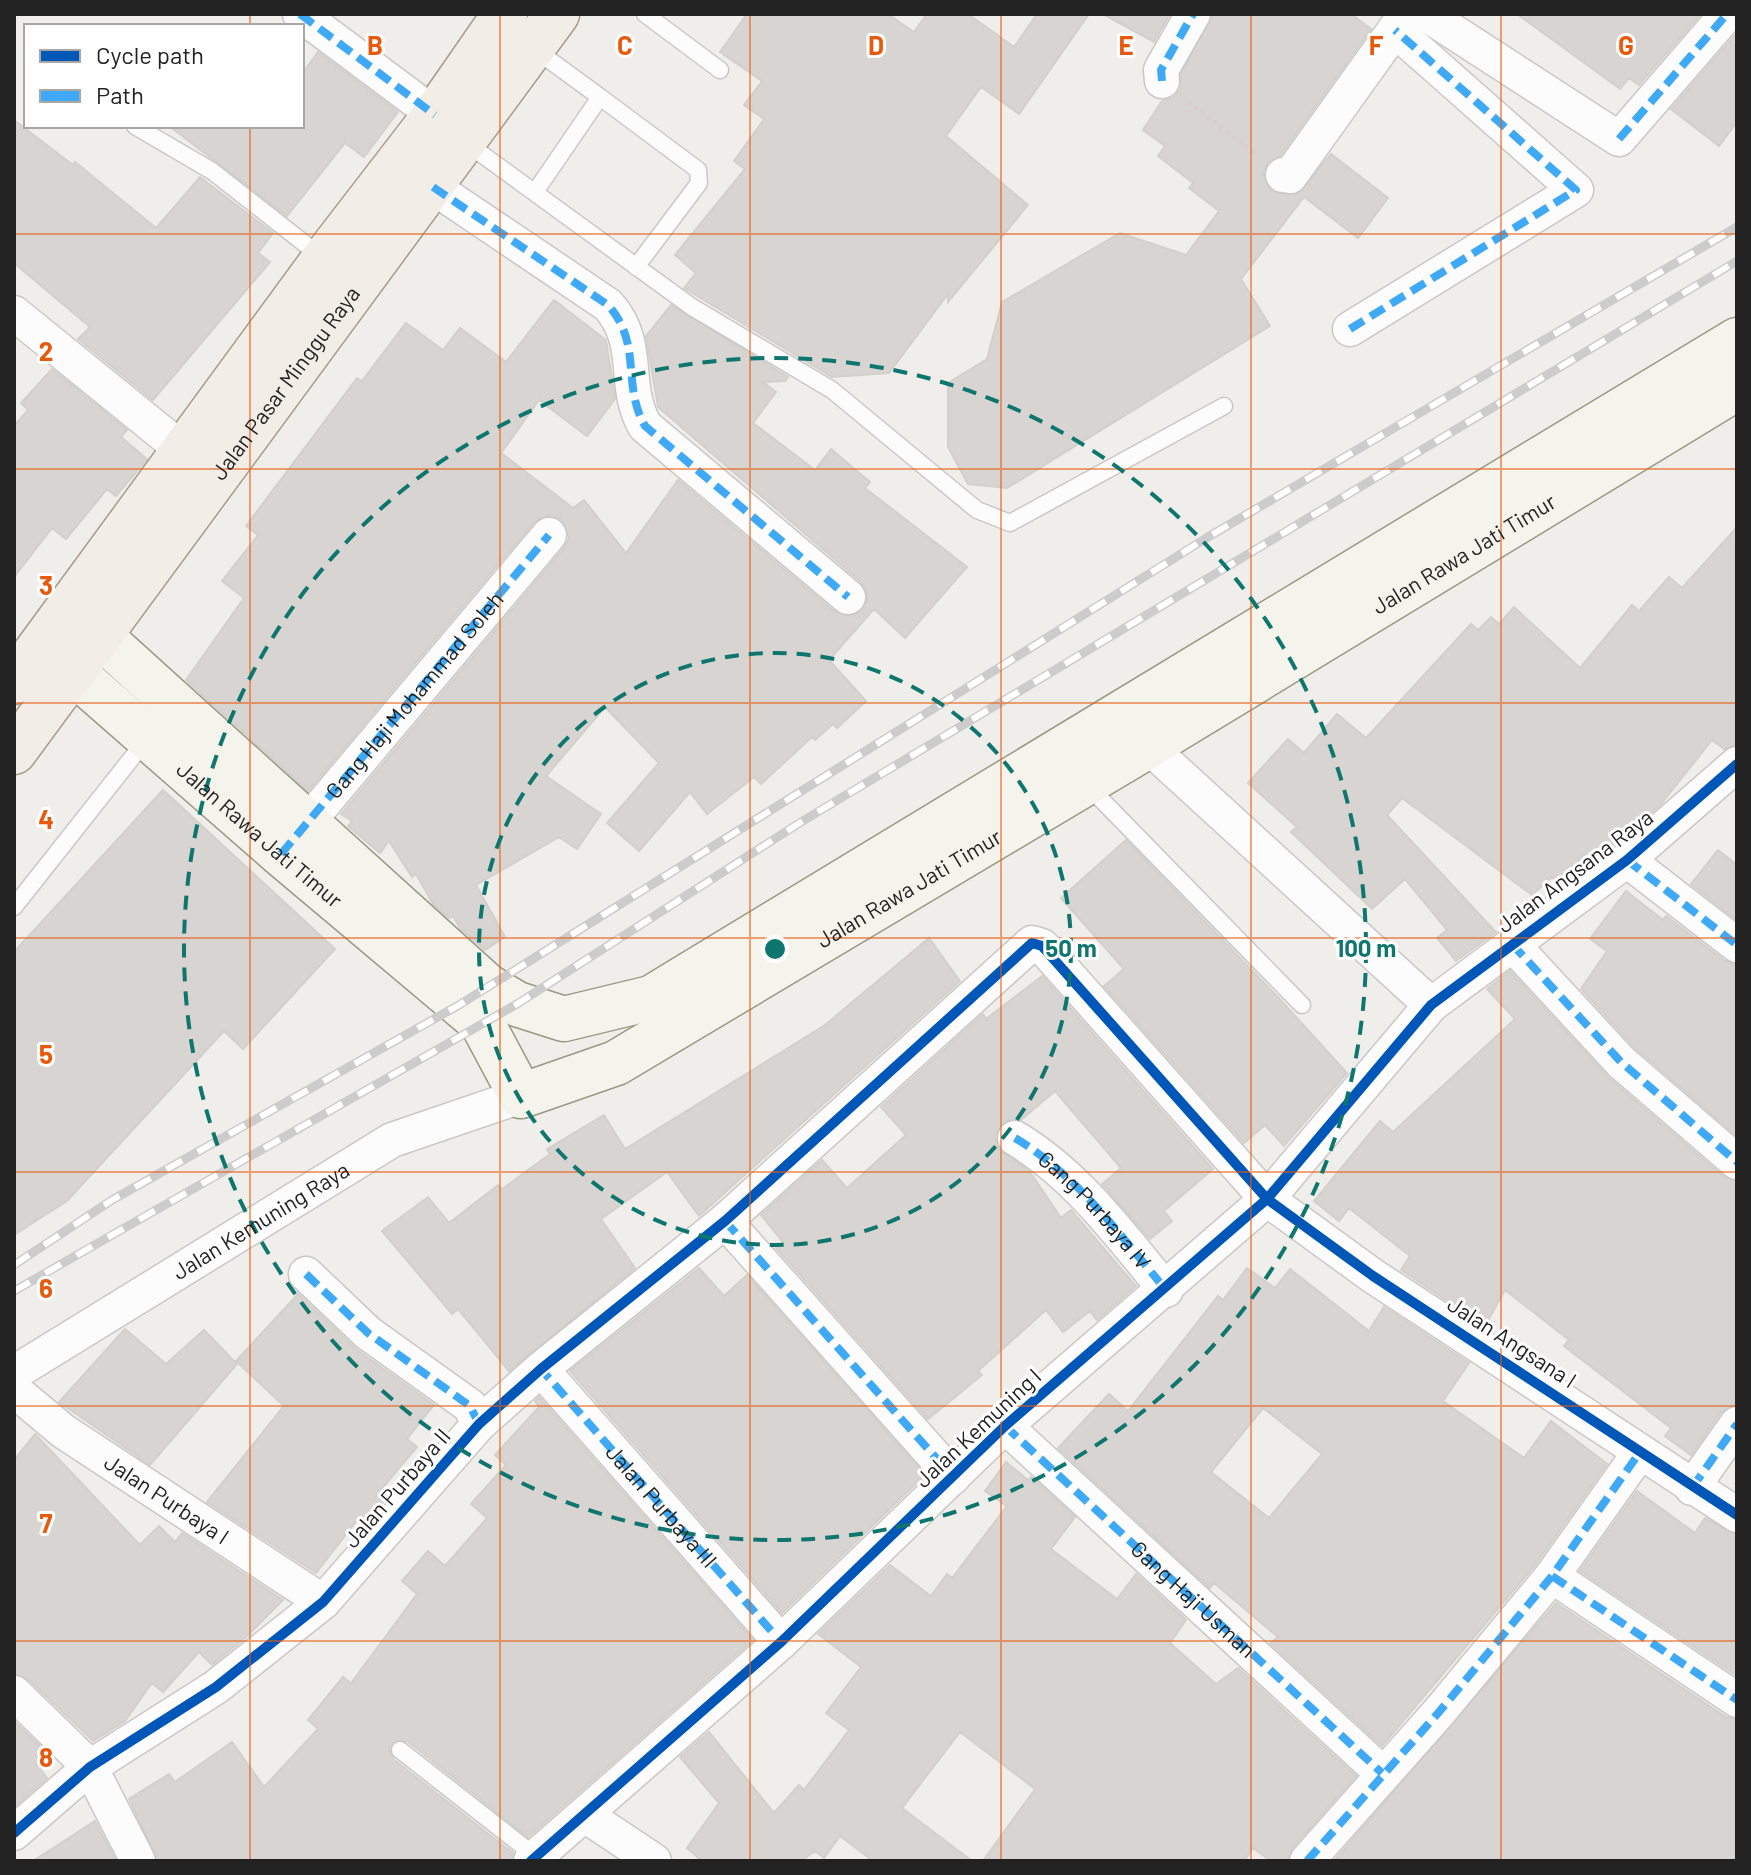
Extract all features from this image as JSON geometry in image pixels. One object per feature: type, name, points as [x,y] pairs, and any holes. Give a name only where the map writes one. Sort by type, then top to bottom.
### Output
[{"type":"main road","name":"Jalan Pasar Minggu Raya","points":[[14,752],[433,187],[450,128],[505,14]]},
{"type":"main road","name":"Jalan Pasar Minggu Raya","points":[[14,682],[324,259],[545,31]]},
{"type":"main road","name":"Jalan Rawa Jati Timur","points":[[294,839],[487,986],[517,1004],[564,1019],[651,998],[1136,730],[1676,401],[1737,340]]},
{"type":"main road","name":"Jalan Rawa Jati Timur","points":[[1676,401],[1737,388]]},
{"type":"main road","name":"Jalan Rawa Jati Timur","points":[[100,636],[160,720],[294,839],[482,1023],[521,1096],[616,1063],[1072,767]]},
{"type":"main road","name":"Jalan Rawa Jati Timur","points":[[74,673],[160,720]]},
{"type":"main road","points":[[616,1063],[651,998]]},
{"type":"street","points":[[300,14],[450,128]]},
{"type":"street","points":[[1162,81],[1161,70],[1193,14]]},
{"type":"street","points":[[1426,14],[1619,139],[1727,14]]},
{"type":"street","points":[[1283,175],[1290,176],[1400,22],[1576,190],[1350,329]]},
{"type":"street","points":[[433,187],[608,305],[627,330],[632,354],[632,396],[645,426],[848,597]]},
{"type":"street","points":[[21,319],[184,451]]},
{"type":"street","name":"Gang Haji Mohammad Soleh","points":[[294,839],[549,535]]},
{"type":"street","points":[[1136,730],[1431,1005]]},
{"type":"street","name":"Jalan Angsana Raya","points":[[1431,1005],[1627,860],[1737,764]]},
{"type":"street","points":[[1627,860],[1737,945]]},
{"type":"street","name":"Jalan Angsana I","points":[[725,1221],[1032,943],[1042,946],[1267,1199],[1373,1276],[1737,1515]]},
{"type":"street","points":[[1512,944],[1621,1062],[1737,1162]]},
{"type":"street","name":"Jalan Kemuning I","points":[[533,1858],[781,1642],[1005,1426],[1166,1290],[1267,1199],[1431,1005]]},
{"type":"street","name":"Jalan Kemuning Raya","points":[[14,1373],[392,1140],[521,1096]]},
{"type":"street","name":"Gang Purbaya IV","points":[[1015,1138],[1045,1156],[1070,1178],[1166,1290]]},
{"type":"street","points":[[725,1221],[953,1477]]},
{"type":"street","name":"Jalan Purbaya II","points":[[14,1833],[90,1767],[216,1687],[323,1602],[479,1424],[541,1369],[725,1221]]},
{"type":"street","points":[[306,1274],[368,1333],[470,1406],[479,1424]]},
{"type":"street","name":"Jalan Purbaya III","points":[[541,1369],[781,1642]]},
{"type":"street","name":"Jalan Purbaya I","points":[[14,1390],[63,1431],[323,1602]]},
{"type":"street","points":[[1692,1488],[1737,1424]]},
{"type":"street","name":"Gang Haji Usman","points":[[1005,1426],[1382,1773]]},
{"type":"street","points":[[1307,1861],[1439,1712],[1552,1576],[1640,1452]]},
{"type":"street","points":[[1552,1576],[1737,1700]]},
{"type":"street","points":[[14,1693],[90,1767],[138,1861]]},
{"type":"street","points":[[585,1815],[654,1861]]},
{"type":"lane","points":[[645,14],[720,70]]},
{"type":"lane","points":[[545,31],[600,97],[698,170],[699,183],[636,267]]},
{"type":"lane","points":[[535,192],[600,97]]},
{"type":"lane","points":[[139,128],[212,171],[324,259]]},
{"type":"lane","points":[[450,128],[692,307],[832,390],[977,510],[1010,523],[1224,406]]},
{"type":"lane","points":[[14,907],[160,720]]},
{"type":"lane","points":[[1072,767],[1302,1005]]},
{"type":"lane","points":[[400,1750],[533,1858]]},
{"type":"path","points":[[1162,81],[1283,175]]},
{"type":"building","points":[[747,14],[888,14],[914,32],[927,14],[968,14],[1014,47],[1037,14],[1089,14],[1019,114],[981,87],[946,136],[1028,205],[948,302],[948,294],[889,373],[832,377],[684,288],[696,273],[675,255],[745,169],[734,161],[764,119],[744,105],[762,81],[720,52]]},
{"type":"building","points":[[1103,14],[1170,14],[1154,42]]},
{"type":"building","points":[[1213,14],[1351,14],[1371,29],[1280,156],[1268,162],[1263,173],[1271,191],[1297,195],[1331,154],[1388,198],[1358,238],[1304,197],[1241,279],[1270,326],[1007,488],[968,484],[948,447],[948,383],[987,359],[1002,302],[1120,233],[1186,255],[1219,211],[1189,188],[1193,183],[1158,156],[1165,146],[1143,130],[1162,101],[1173,98],[1180,90],[1181,74]]},
{"type":"building","points":[[1517,14],[1701,14],[1639,85],[1629,78],[1620,89]]},
{"type":"building","points":[[1737,33],[1737,122],[1719,146],[1671,109]]},
{"type":"building","points":[[318,52],[398,112],[364,157],[345,143],[287,216],[172,128],[304,128],[304,71]]},
{"type":"building","points":[[14,120],[73,165],[75,162],[156,228],[200,177],[273,233],[258,253],[270,262],[153,400],[78,339],[90,327],[14,263]]},
{"type":"building","points":[[554,300],[606,340],[615,399],[587,436],[539,400],[501,453],[573,508],[584,500],[626,553],[678,480],[835,612],[854,616],[867,601],[867,591],[861,582],[658,407],[646,336],[671,305],[788,377],[785,381],[763,382],[776,392],[753,423],[815,470],[831,449],[870,482],[865,488],[967,567],[905,638],[874,609],[829,660],[866,701],[837,728],[833,724],[815,740],[812,737],[761,784],[754,777],[707,814],[690,792],[639,851],[607,823],[659,763],[605,707],[546,776],[601,814],[577,849],[559,837],[476,885],[505,937],[485,950],[460,928],[453,916],[449,918],[433,904],[416,874],[412,877],[389,841],[380,853],[348,826],[352,821],[341,814],[564,548],[569,538],[562,520],[552,515],[534,522],[308,791],[186,680],[244,598],[222,581],[258,535],[246,526],[357,378],[362,381],[406,323],[443,350],[460,328],[506,362]]},
{"type":"building","points":[[52,369],[127,430],[121,437],[147,459],[116,496],[107,489],[66,539],[52,528],[14,577],[14,426],[28,410],[21,403]]},
{"type":"building","points":[[1737,527],[1737,745],[1724,749],[1712,740],[1661,804],[1589,863],[1584,855],[1556,881],[1552,877],[1532,895],[1402,798],[1387,815],[1496,932],[1456,961],[1437,938],[1447,930],[1405,879],[1372,909],[1291,832],[1297,827],[1248,783],[1288,739],[1304,753],[1337,714],[1366,738],[1471,624],[1478,630],[1491,617],[1499,624],[1514,607],[1580,668],[1632,605],[1639,611],[1669,577],[1682,588]]},
{"type":"building","points":[[163,790],[335,949],[243,1049],[224,1031],[67,1201],[14,1235],[14,952]]},
{"type":"building","points":[[1126,840],[1347,1073],[1284,1146],[1265,1125],[1244,1143],[1104,986],[1124,969],[1061,898]]},
{"type":"building","points":[[1718,850],[1737,865],[1737,920],[1691,884]]},
{"type":"building","points":[[1626,891],[1663,920],[1666,916],[1725,961],[1737,965],[1737,1136],[1635,1048],[1581,989],[1607,951],[1590,939]]},
{"type":"building","points":[[929,938],[960,981],[699,1216],[667,1172],[601,1219],[635,1268],[509,1371],[458,1309],[452,1314],[382,1231],[428,1197],[449,1223],[498,1185],[502,1189],[550,1154],[547,1149],[604,1115],[625,1149],[825,1025]]},
{"type":"building","points":[[1510,971],[1608,1077],[1724,1177],[1737,1181],[1737,1404],[1721,1412],[1691,1455],[1665,1436],[1671,1428],[1564,1346],[1569,1340],[1505,1290],[1485,1326],[1401,1270],[1410,1256],[1349,1208],[1339,1221],[1314,1201],[1380,1121],[1393,1132],[1515,1019],[1487,989]]},
{"type":"building","points":[[1042,976],[1213,1169],[1164,1211],[1172,1221],[1150,1239],[1102,1184],[1121,1168],[1055,1091],[1021,1120],[1005,1121],[995,1136],[998,1148],[1030,1172],[1061,1218],[1071,1210],[1136,1286],[1097,1320],[1090,1311],[1063,1332],[1046,1310],[978,1371],[982,1375],[928,1419],[776,1248],[783,1242],[761,1215],[822,1160],[847,1188],[906,1135],[881,1107],[983,1014],[986,1019]]},
{"type":"building","points":[[699,1268],[724,1296],[747,1275],[925,1475],[782,1613],[570,1371]]},
{"type":"building","points":[[1247,1268],[1275,1288],[1290,1269],[1369,1331],[1384,1307],[1469,1363],[1443,1401],[1524,1458],[1551,1421],[1607,1464],[1536,1564],[1382,1746],[1270,1643],[1278,1637],[1214,1583],[1210,1588],[1058,1448],[1109,1394],[1128,1411],[1218,1296],[1223,1300]],"holes":[[[1263,1408],[1322,1454],[1269,1518],[1211,1472]]]},
{"type":"building","points":[[298,1294],[356,1349],[434,1405],[407,1439],[417,1447],[379,1492],[387,1498],[364,1524],[358,1519],[316,1573],[207,1502],[284,1406],[236,1361]]},
{"type":"building","points":[[125,1329],[166,1364],[204,1330],[237,1364],[150,1465],[59,1402]]},
{"type":"building","points":[[539,1397],[753,1640],[528,1837],[407,1741],[392,1743],[389,1749],[393,1759],[513,1853],[512,1861],[158,1861],[129,1799],[169,1774],[175,1782],[232,1742],[264,1787],[318,1729],[308,1720],[343,1677],[351,1683],[417,1594],[402,1581],[428,1551],[445,1566],[487,1518],[471,1504],[506,1465],[495,1455],[539,1407],[535,1401]]},
{"type":"building","points":[[35,1434],[140,1545],[159,1526],[175,1542],[182,1533],[283,1600],[212,1665],[199,1652],[163,1692],[152,1683],[125,1721],[93,1741],[28,1679],[14,1674],[14,1460]]},
{"type":"building","points":[[1006,1462],[1028,1480],[1031,1477],[1075,1517],[1051,1549],[1117,1599],[1136,1574],[1186,1620],[1170,1643],[1216,1684],[1238,1668],[1356,1776],[1292,1848],[1288,1861],[1271,1861],[1253,1848],[1244,1861],[983,1861],[1035,1789],[960,1732],[902,1808],[972,1861],[873,1861],[840,1836],[824,1858],[815,1851],[801,1861],[702,1861],[687,1848],[719,1803],[680,1757],[709,1732],[774,1813],[799,1785],[804,1790],[849,1730],[826,1713],[861,1667],[818,1634],[890,1565],[931,1596],[947,1574],[952,1578],[1007,1506],[985,1491]]},
{"type":"building","points":[[1637,1491],[1695,1533],[1705,1518],[1737,1535],[1737,1676],[1580,1571]]},
{"type":"building","points":[[1556,1603],[1726,1717],[1737,1720],[1737,1861],[1334,1861]]},
{"type":"building","points":[[14,1721],[47,1753],[35,1762],[47,1778],[14,1807]]},
{"type":"building","points":[[95,1821],[116,1861],[33,1861]]},
{"type":"railway","points":[[14,1265],[112,1200],[459,1005],[1208,537],[1737,227]]},
{"type":"railway","points":[[14,1291],[517,1004],[801,822],[1737,261]]},
{"type":"marked path","points":[[300,14],[435,115]]},
{"type":"marked path","points":[[1162,81],[1161,70],[1193,14]]},
{"type":"marked path","points":[[1619,139],[1727,14]]},
{"type":"marked path","points":[[1350,329],[1576,190],[1395,30]]},
{"type":"marked path","points":[[433,187],[608,305],[625,334],[634,395],[645,426],[848,597]]},
{"type":"marked path","points":[[281,854],[549,535]]},
{"type":"marked path","points":[[1627,860],[1737,945]]},
{"type":"marked path","points":[[1512,944],[1621,1062],[1737,1162]]},
{"type":"marked path","points":[[1015,1138],[1078,1188],[1166,1290]]},
{"type":"marked path","points":[[725,1221],[953,1477]]},
{"type":"marked path","points":[[306,1274],[368,1333],[470,1406],[479,1424]]},
{"type":"marked path","points":[[543,1366],[541,1369],[781,1642]]},
{"type":"marked path","points":[[1692,1488],[1737,1424]]},
{"type":"marked path","points":[[1005,1426],[1382,1773]]},
{"type":"marked path","points":[[1307,1861],[1439,1712],[1552,1576],[1640,1452]]},
{"type":"marked path","points":[[1552,1576],[1737,1700]]},
{"type":"cycle path","points":[[531,1861],[781,1642],[1005,1426],[1267,1199],[1431,1005],[1627,860],[1737,764]]},
{"type":"cycle path","points":[[14,1833],[90,1767],[216,1687],[323,1602],[479,1424],[541,1369],[725,1221],[1032,943],[1042,946],[1267,1199],[1373,1276],[1737,1515]]}]
